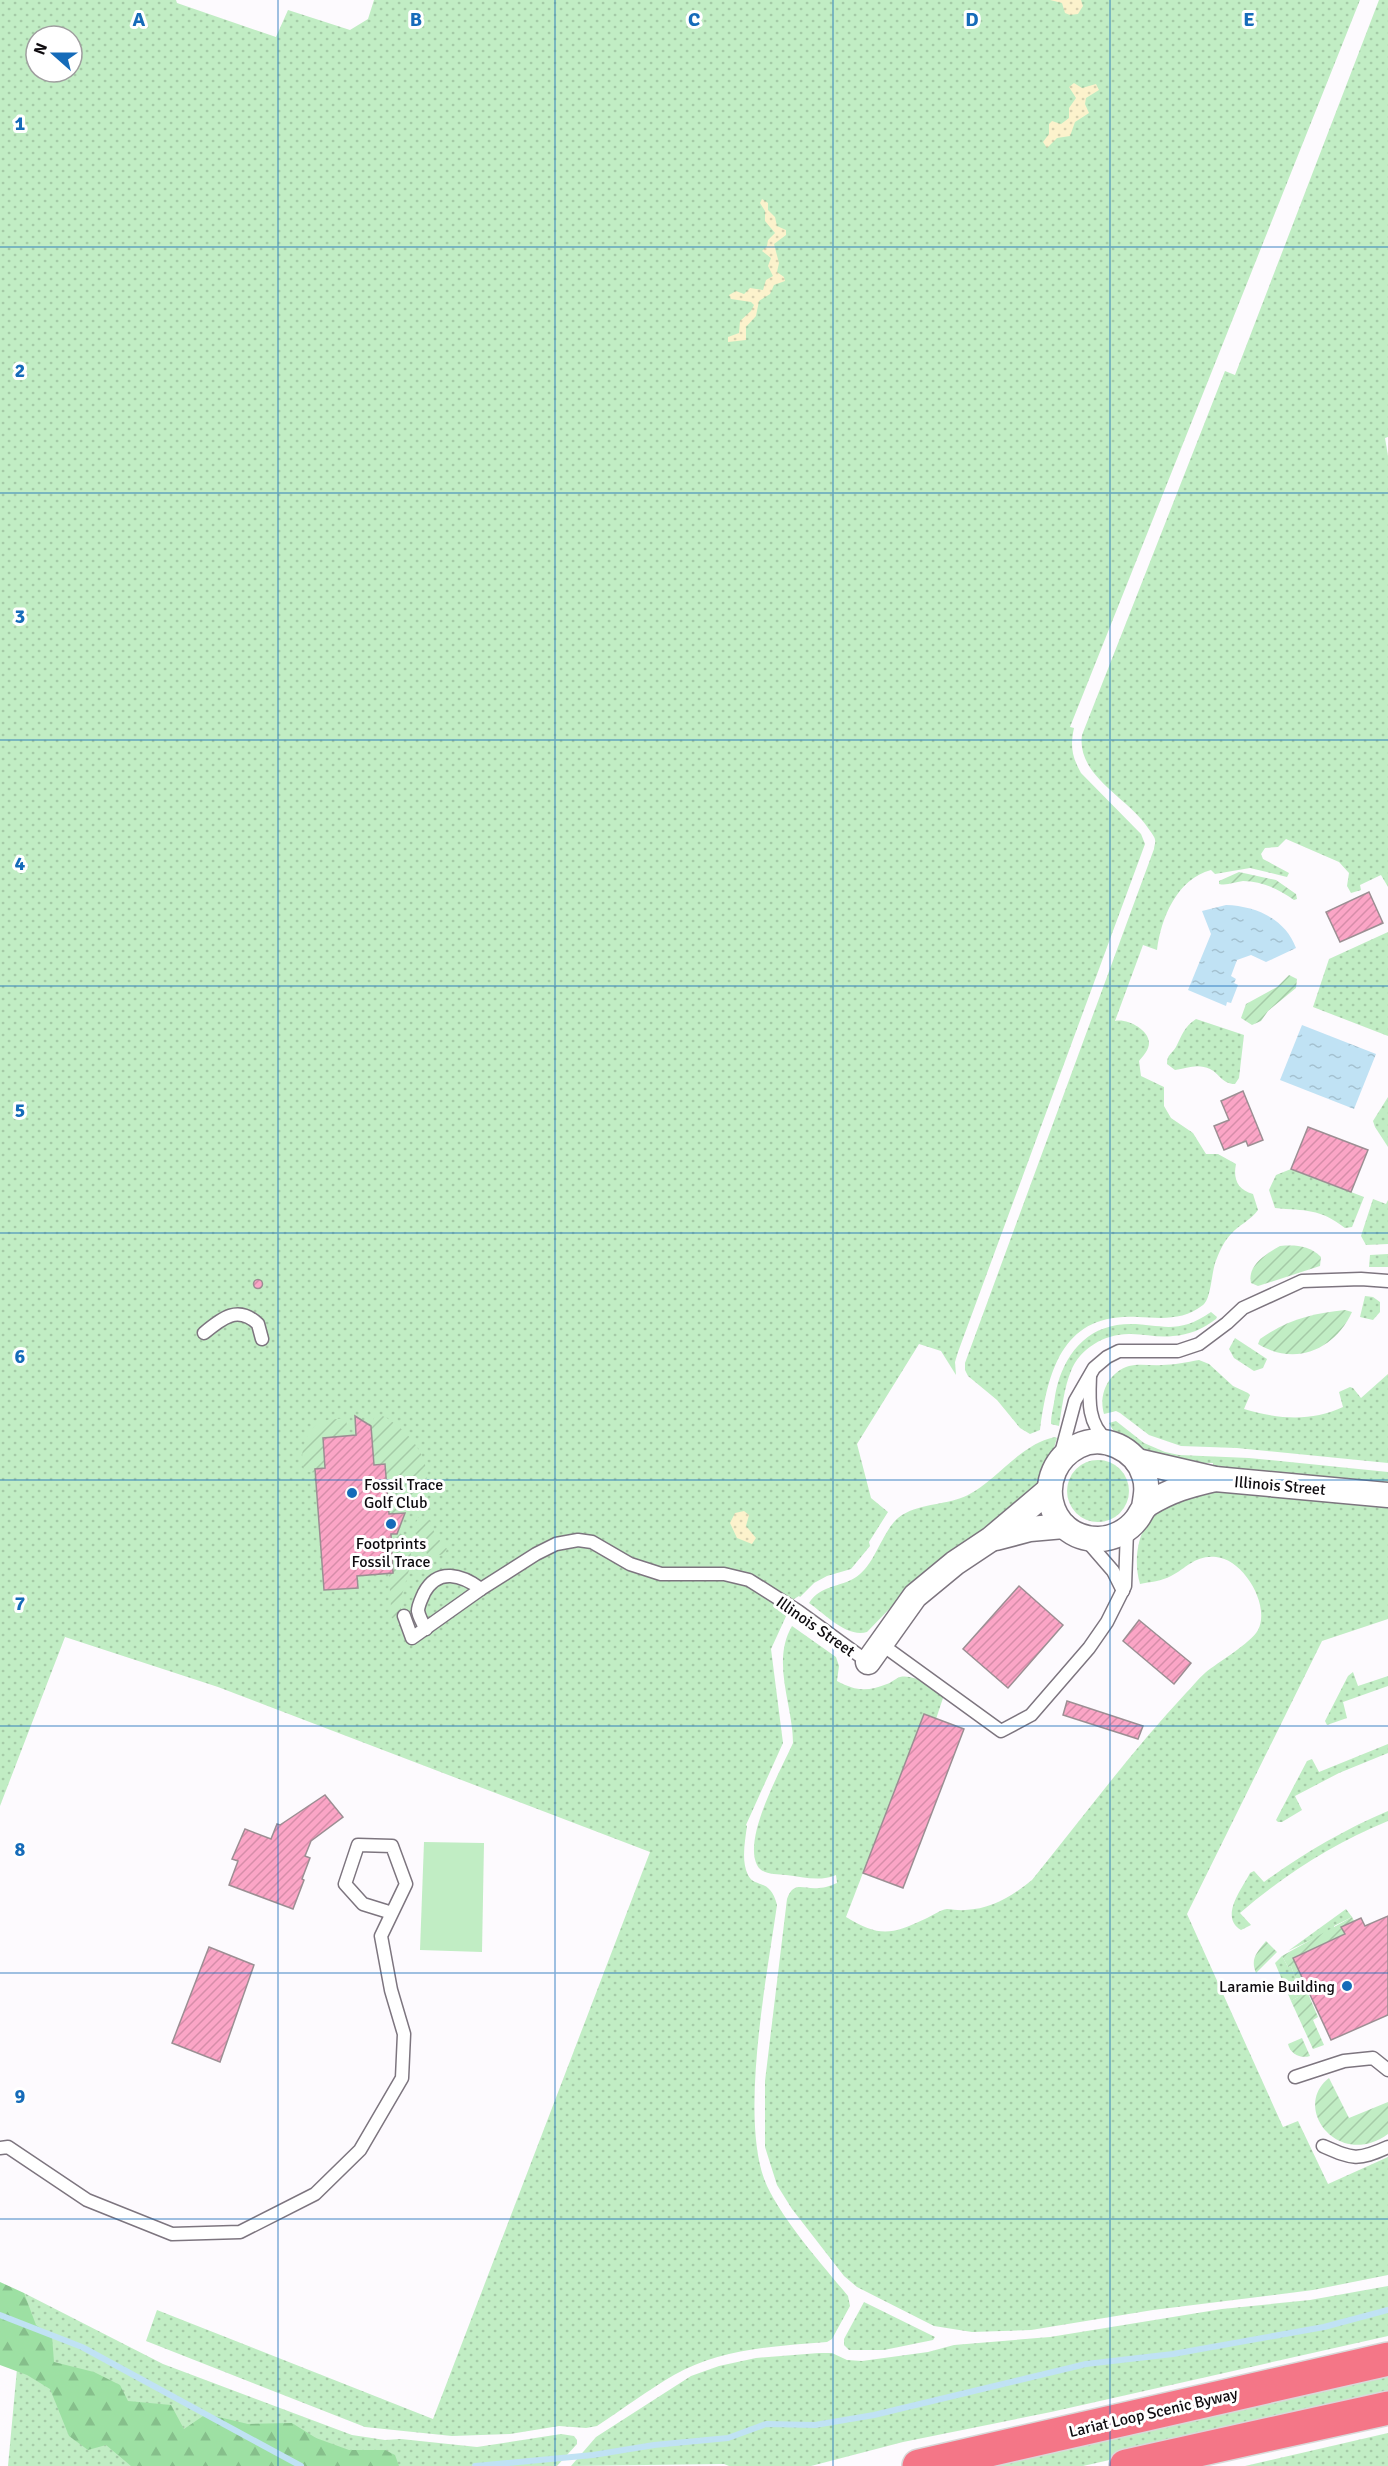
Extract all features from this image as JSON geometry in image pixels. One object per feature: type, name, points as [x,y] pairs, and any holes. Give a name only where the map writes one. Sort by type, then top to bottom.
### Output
[{"type":"highway","name":"Lariat Loop Scenic Byway","points":[[919,2466],[1388,2359]]},
{"type":"highway","points":[[1126,2466],[1388,2408]]},
{"type":"street","points":[[1111,1443],[1126,1450],[1137,1461],[1144,1476],[1147,1491],[1144,1507],[1137,1520],[1126,1530],[1106,1538],[1074,1531],[1056,1515],[1051,1503],[1049,1490],[1051,1475],[1068,1451],[1081,1444],[1111,1443]]},
{"type":"street","name":"Illinois Street","points":[[1137,1461],[1215,1479],[1388,1495]]},
{"type":"street","points":[[1144,1507],[1173,1489],[1215,1479]]},
{"type":"street","name":"Illinois Street","points":[[875,1653],[915,1596],[955,1563],[991,1539],[1049,1490]]},
{"type":"street","name":"Illinois Street","points":[[991,1539],[1030,1529],[1074,1531]]},
{"type":"lane","points":[[1059,1461],[1075,1401],[1099,1363],[1119,1351],[1178,1351],[1199,1344],[1244,1308],[1302,1281],[1361,1278],[1388,1281]]},
{"type":"lane","points":[[204,1333],[229,1314],[242,1314],[258,1324],[262,1339]]},
{"type":"lane","points":[[1090,1374],[1090,1408],[1093,1422],[1096,1430],[1111,1443]]},
{"type":"lane","points":[[875,1653],[1001,1731],[1031,1715],[1107,1623],[1125,1586],[1126,1530]]},
{"type":"lane","points":[[1074,1531],[1113,1571],[1123,1591]]},
{"type":"lane","name":"Illinois Street","points":[[426,1629],[481,1589],[546,1549],[556,1544],[578,1540],[592,1542],[630,1564],[661,1574],[724,1574],[749,1580],[798,1611],[875,1653]]},
{"type":"lane","points":[[404,1616],[412,1638],[426,1629],[418,1611],[420,1600],[429,1584],[437,1578],[449,1576],[467,1579],[481,1589]]},
{"type":"lane","points":[[0,2148],[8,2147],[87,2200],[172,2234],[240,2232],[315,2194],[360,2150],[402,2078],[404,2034],[391,1990],[381,1936],[392,1913],[405,1884],[392,1846],[358,1845],[345,1884],[363,1904],[392,1913]]},
{"type":"lane","points":[[1294,2077],[1344,2061],[1373,2058],[1388,2070]]},
{"type":"lane","points":[[1323,2146],[1349,2158],[1372,2154],[1388,2147]]},
{"type":"green space","name":"Fossil Trace Golf Club","points":[[0,0],[176,0],[177,3],[276,37],[288,10],[350,30],[368,19],[374,0],[1360,0],[1070,727],[1074,728],[1073,751],[1081,773],[1141,834],[1145,844],[958,1352],[955,1362],[956,1375],[941,1351],[919,1344],[857,1444],[871,1498],[888,1512],[869,1542],[870,1546],[851,1569],[827,1576],[794,1599],[771,1649],[783,1743],[746,1825],[744,1851],[748,1875],[754,1882],[771,1890],[777,1905],[757,2048],[755,2126],[759,2159],[767,2186],[775,2201],[804,2243],[848,2296],[850,2306],[832,2339],[827,2342],[748,2350],[710,2359],[674,2375],[597,2426],[586,2428],[559,2426],[510,2434],[452,2436],[365,2427],[146,2341],[157,2310],[433,2419],[650,1852],[218,1687],[65,1637],[0,1806]]},
{"type":"green space","points":[[1379,0],[1388,0],[1388,437],[1385,438],[1388,456],[1388,887],[1381,875],[1360,885],[1361,890],[1351,893],[1347,886],[1349,873],[1339,862],[1286,839],[1278,847],[1265,848],[1261,854],[1263,859],[1289,873],[1287,877],[1250,868],[1215,874],[1211,870],[1199,875],[1180,891],[1173,901],[1162,925],[1157,950],[1143,945],[1115,1021],[1131,1023],[1145,1033],[1149,1043],[1139,1061],[1141,1076],[1164,1087],[1164,1106],[1171,1118],[1193,1133],[1206,1154],[1218,1154],[1236,1164],[1237,1183],[1243,1190],[1253,1194],[1258,1210],[1229,1236],[1223,1245],[1215,1263],[1208,1296],[1203,1305],[1180,1316],[1113,1318],[1092,1324],[1076,1335],[1064,1349],[1055,1367],[1048,1386],[1040,1430],[1030,1434],[1020,1428],[997,1400],[968,1376],[965,1363],[1155,842],[1139,817],[1095,775],[1082,750],[1082,735],[1225,371],[1235,375]]},
{"type":"green space","points":[[1239,872],[1276,880],[1296,894],[1297,899],[1294,900],[1276,889],[1257,882],[1219,884],[1219,881]]},
{"type":"green space","points":[[1388,932],[1388,1036],[1313,1007],[1329,959]]},
{"type":"green space","points":[[1289,975],[1297,979],[1296,988],[1268,1011],[1261,1021],[1252,1025],[1241,1018],[1246,1004],[1277,987]]},
{"type":"green space","points":[[1196,1019],[1244,1035],[1239,1078],[1235,1084],[1224,1081],[1206,1067],[1192,1066],[1175,1070],[1167,1064],[1169,1056],[1184,1032]]},
{"type":"green space","points":[[1388,1097],[1388,1147],[1373,1121]]},
{"type":"green space","points":[[1291,1169],[1364,1197],[1352,1227],[1345,1228],[1327,1217],[1304,1210],[1275,1208],[1269,1190],[1276,1175]]},
{"type":"green space","points":[[1373,1199],[1386,1204],[1388,1200],[1388,1244],[1366,1245],[1361,1236]]},
{"type":"green space","points":[[1280,1246],[1296,1246],[1312,1250],[1321,1257],[1320,1266],[1258,1286],[1251,1283],[1255,1265]]},
{"type":"green space","points":[[1388,1254],[1388,1267],[1369,1267],[1370,1255]]},
{"type":"green space","points":[[1365,1296],[1373,1297],[1380,1302],[1380,1312],[1373,1320],[1360,1317]]},
{"type":"green space","points":[[1345,1310],[1352,1312],[1345,1325],[1325,1344],[1313,1350],[1300,1354],[1286,1354],[1272,1351],[1258,1344],[1260,1339],[1270,1332],[1290,1322],[1311,1315]]},
{"type":"green space","points":[[1211,1312],[1217,1317],[1216,1319],[1190,1333],[1168,1336],[1122,1334],[1103,1339],[1087,1349],[1071,1371],[1059,1426],[1051,1424],[1058,1383],[1067,1360],[1083,1341],[1093,1334],[1117,1325],[1175,1327],[1186,1325]]},
{"type":"green space","points":[[1235,1338],[1267,1359],[1263,1368],[1254,1371],[1234,1358],[1229,1349]]},
{"type":"green space","points":[[1199,1360],[1209,1364],[1233,1386],[1250,1395],[1244,1409],[1282,1417],[1307,1417],[1331,1412],[1343,1407],[1339,1392],[1350,1387],[1361,1398],[1388,1374],[1388,1463],[1237,1448],[1181,1446],[1149,1435],[1116,1411],[1104,1414],[1104,1392],[1111,1379],[1122,1369],[1133,1365],[1167,1365]]},
{"type":"green space","points":[[376,1413],[387,1418],[408,1435],[423,1458],[426,1483],[422,1496],[405,1513],[389,1514],[385,1464],[374,1465],[371,1426]]},
{"type":"green space","points":[[346,1418],[348,1436],[325,1468],[316,1469],[316,1473],[305,1471],[302,1456],[309,1434],[320,1423]]},
{"type":"green space","points":[[1116,1421],[1144,1443],[1165,1452],[1388,1472],[1388,1482],[1213,1466],[1213,1463],[1199,1463],[1198,1466],[1174,1461],[1148,1454],[1124,1442],[1109,1423]]},
{"type":"green space","points":[[1057,1438],[1050,1461],[1039,1485],[1007,1515],[974,1535],[929,1568],[867,1632],[852,1632],[844,1628],[809,1603],[820,1592],[847,1582],[860,1574],[866,1568],[890,1527],[902,1515],[918,1508],[968,1495],[990,1480],[1020,1454],[1042,1441]]},
{"type":"green space","points":[[1098,1460],[1110,1462],[1120,1469],[1127,1479],[1129,1491],[1127,1503],[1120,1513],[1110,1520],[1098,1522],[1086,1520],[1076,1513],[1069,1503],[1067,1491],[1069,1479],[1076,1469],[1086,1462]]},
{"type":"green space","points":[[1217,1488],[1388,1504],[1388,1619],[1322,1641],[1187,1914],[1283,2127],[1298,2121],[1328,2184],[1388,2157],[1388,2275],[1313,2290],[1153,2310],[1031,2330],[972,2332],[934,2326],[857,2287],[844,2276],[792,2209],[777,2185],[765,2147],[765,2081],[787,1899],[796,1888],[821,1888],[837,1883],[836,1875],[811,1878],[762,1871],[757,1865],[754,1853],[755,1838],[765,1804],[793,1743],[783,1669],[786,1640],[792,1626],[836,1657],[839,1666],[837,1681],[850,1687],[873,1688],[905,1677],[917,1679],[945,1692],[936,1719],[924,1714],[846,1917],[867,1928],[885,1932],[903,1928],[947,1909],[975,1909],[993,1904],[1032,1880],[1127,1761],[1202,1675],[1241,1647],[1258,1630],[1261,1608],[1258,1596],[1245,1574],[1226,1560],[1216,1557],[1202,1558],[1167,1578],[1140,1584],[1138,1548],[1146,1525],[1153,1515],[1172,1499]]},
{"type":"green space","points":[[419,1517],[428,1518],[436,1536],[447,1549],[445,1554],[433,1556],[427,1554],[413,1527]]},
{"type":"green space","points":[[398,1532],[410,1545],[411,1553],[401,1599],[401,1629],[388,1612],[391,1609],[389,1574],[393,1573],[391,1534]]},
{"type":"green space","points":[[1353,1672],[1358,1686],[1388,1676],[1388,1686],[1343,1702],[1347,1718],[1327,1725],[1325,1721],[1348,1676]]},
{"type":"green space","points":[[1388,1744],[1388,1753],[1339,1773],[1295,1796],[1302,1810],[1282,1822],[1276,1820],[1307,1761],[1312,1759],[1319,1772]]},
{"type":"green space","points":[[1388,1811],[1388,1821],[1348,1839],[1310,1861],[1240,1913],[1251,1925],[1241,1930],[1235,1924],[1232,1918],[1234,1903],[1250,1873],[1254,1871],[1264,1882],[1324,1843]]},
{"type":"green space","points":[[424,1842],[484,1843],[482,1952],[420,1950]]},
{"type":"green space","points":[[1346,1909],[1352,1917],[1334,1926],[1334,1929],[1288,1951]]},
{"type":"green space","points":[[1352,1917],[1354,1921],[1345,1934],[1293,1958],[1318,2017],[1313,2020],[1324,2045],[1313,2049],[1291,2001],[1298,1997],[1296,1990],[1299,1988],[1291,1966],[1288,1967],[1282,1956]]},
{"type":"green space","points":[[1266,1941],[1277,1952],[1256,1973],[1254,1960]]},
{"type":"green space","points":[[1282,1956],[1288,1967],[1291,1966],[1299,1988],[1298,1997],[1291,2001],[1275,1963]]},
{"type":"green space","points":[[1302,2038],[1310,2056],[1296,2055],[1289,2048],[1288,2044]]},
{"type":"green space","points":[[1329,2078],[1349,2118],[1388,2102],[1388,2134],[1370,2143],[1352,2145],[1337,2140],[1326,2130],[1318,2118],[1315,2104],[1319,2090]]},
{"type":"green space","points":[[0,2282],[24,2293],[36,2325],[52,2336],[54,2362],[94,2372],[120,2385],[128,2401],[171,2405],[184,2429],[206,2414],[248,2424],[292,2423],[316,2438],[349,2450],[385,2450],[395,2455],[399,2466],[131,2466],[106,2445],[88,2450],[69,2436],[50,2389],[27,2375],[0,2365]]},
{"type":"green space","points":[[1388,2286],[1388,2336],[1051,2412],[903,2442],[811,2466],[729,2466],[724,2464],[571,2466],[596,2437],[691,2376],[719,2366],[756,2358],[819,2353],[832,2353],[847,2360],[862,2361],[928,2352],[954,2345],[1050,2337],[1222,2309],[1310,2300]]},
{"type":"green space","points":[[24,2293],[163,2364],[352,2435],[385,2440],[401,2439],[477,2447],[561,2434],[574,2436],[577,2444],[557,2466],[8,2466]]},
{"type":"green space","points":[[864,2302],[935,2337],[933,2340],[884,2350],[849,2350],[844,2345],[844,2339]]},
{"type":"green space","points":[[1388,2369],[1388,2397],[1083,2466],[965,2466]]},
{"type":"green space","points":[[1388,2433],[1388,2466],[1245,2466]]},
{"type":"sand","points":[[1050,0],[1081,0],[1083,6],[1078,14],[1070,15],[1065,13],[1062,3]]},
{"type":"sand","points":[[1074,83],[1082,88],[1096,84],[1099,90],[1086,98],[1085,104],[1089,113],[1075,122],[1070,136],[1057,138],[1047,148],[1043,142],[1049,134],[1049,124],[1052,121],[1061,124],[1069,118],[1069,108],[1076,98],[1069,87]]},
{"type":"sand","points":[[762,199],[768,203],[768,210],[775,217],[777,226],[786,230],[786,235],[774,244],[779,263],[777,272],[784,277],[785,281],[774,285],[770,294],[759,301],[756,316],[746,327],[746,340],[728,342],[728,337],[739,333],[740,321],[754,305],[751,302],[731,299],[729,295],[736,291],[744,294],[750,288],[763,290],[766,280],[773,276],[768,266],[771,258],[762,251],[775,233],[765,221],[765,211],[760,203]]},
{"type":"sand","points":[[744,1511],[749,1515],[746,1526],[756,1538],[752,1544],[737,1538],[730,1523],[735,1513]]},
{"type":"water","points":[[1226,905],[1258,911],[1277,921],[1296,948],[1266,962],[1251,955],[1237,960],[1231,976],[1236,979],[1234,983],[1238,985],[1231,1003],[1227,1002],[1226,1006],[1188,990],[1211,934],[1202,911]]},
{"type":"water","points":[[1302,1025],[1376,1054],[1354,1109],[1280,1080]]},
{"type":"building","points":[[1369,892],[1383,923],[1340,942],[1326,912]]},
{"type":"building","points":[[1243,1091],[1263,1140],[1248,1146],[1246,1141],[1224,1150],[1214,1126],[1229,1120],[1221,1101]]},
{"type":"building","points":[[1308,1127],[1368,1150],[1351,1192],[1291,1169]]},
{"type":"building","points":[[258,1280],[262,1284],[258,1288],[254,1284]]},
{"type":"building","name":"Fossil Trace Golf Club","points":[[355,1416],[371,1426],[374,1465],[385,1464],[389,1514],[405,1513],[397,1534],[391,1534],[393,1573],[357,1576],[358,1588],[324,1590],[315,1469],[325,1468],[323,1438],[356,1435]]},
{"type":"building","points":[[1019,1586],[1063,1625],[1008,1688],[963,1649]]},
{"type":"building","points":[[1139,1620],[1191,1663],[1174,1684],[1123,1641]]},
{"type":"building","points":[[1067,1701],[1143,1726],[1138,1739],[1063,1715]]},
{"type":"building","points":[[924,1714],[964,1729],[903,1888],[863,1873]]},
{"type":"building","points":[[325,1795],[343,1817],[311,1841],[305,1856],[310,1858],[293,1909],[229,1885],[238,1861],[232,1859],[245,1829],[271,1839],[277,1824],[280,1825]]},
{"type":"building","name":"Laramie Building","points":[[1388,1916],[1388,2015],[1331,2040],[1293,1958],[1345,1934],[1341,1927],[1361,1918],[1365,1926]]},
{"type":"building","points":[[209,1947],[254,1965],[220,2062],[172,2043]]},
{"type":"waterway","points":[[475,2466],[593,2455],[654,2445],[728,2438],[766,2424],[815,2425],[874,2415],[1086,2364],[1173,2354],[1324,2327],[1388,2310]]},
{"type":"waterway","points":[[0,2315],[82,2347],[301,2466]]},
{"type":"place","name":"Fossil Trace Golf Club","points":[[352,1493]]},
{"type":"place","name":"Footprints Fossil Trace","points":[[391,1524]]},
{"type":"place","name":"Laramie Building","points":[[1347,1986]]}]
